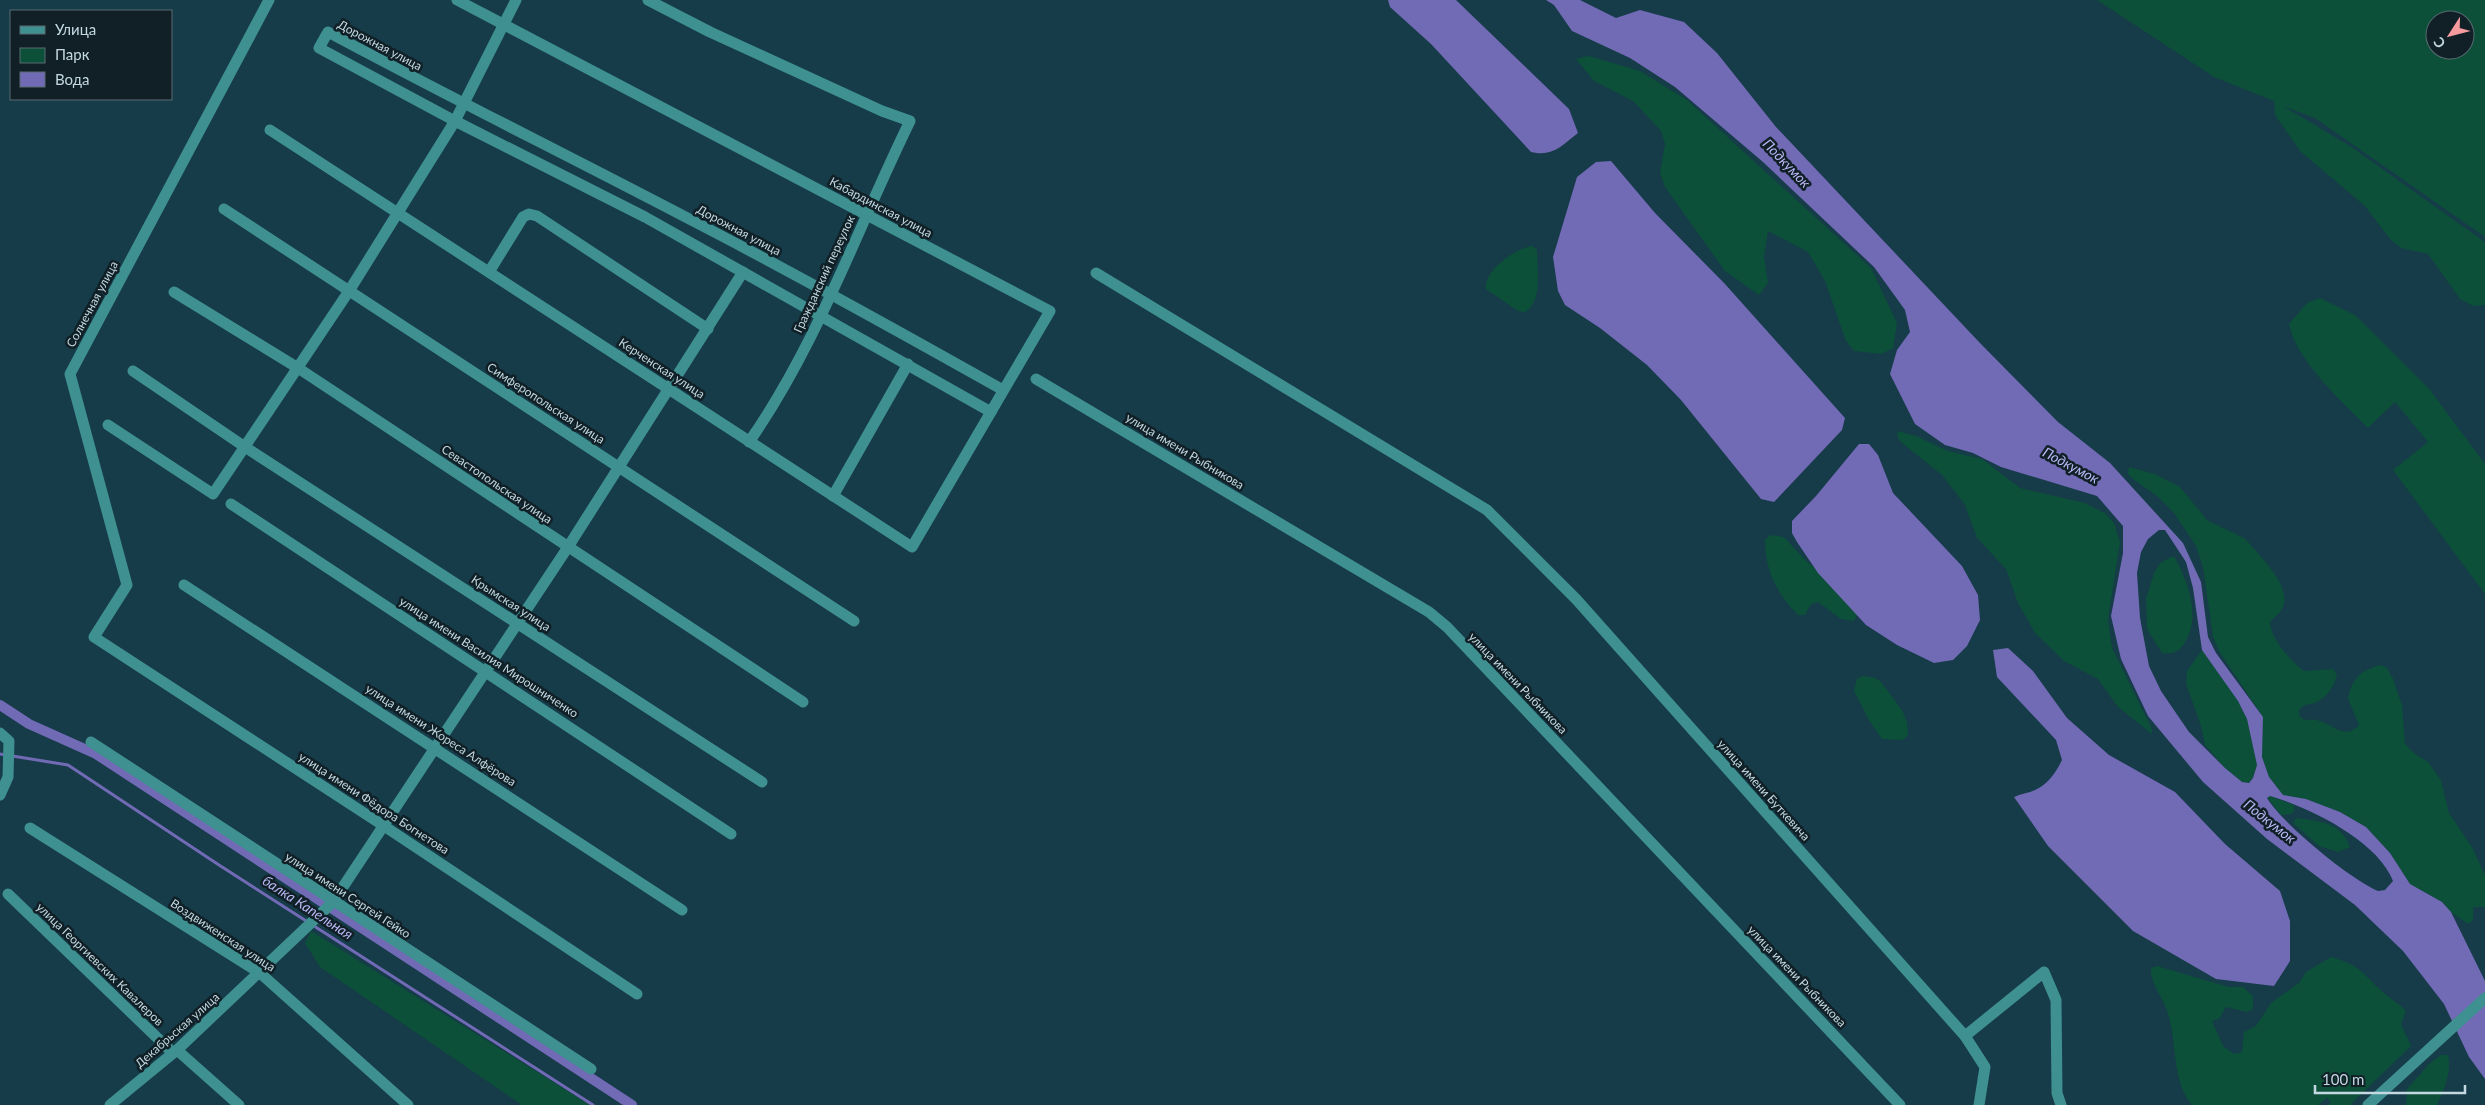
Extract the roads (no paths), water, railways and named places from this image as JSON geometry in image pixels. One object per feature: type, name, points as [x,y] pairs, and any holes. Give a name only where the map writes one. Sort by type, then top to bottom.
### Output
[{"type":"street","name":"Солнечная улица","points":[[94,637],[127,585],[70,374],[270,0]]},
{"type":"street","name":"Кабардинская улица","points":[[457,0],[1050,311],[912,547]]},
{"type":"street","points":[[108,425],[213,494],[349,291],[455,121],[516,0]]},
{"type":"street","name":"Гражданский переулок","points":[[648,0],[710,32],[882,111],[910,121],[866,215],[822,317],[776,404],[750,442]]},
{"type":"street","name":"Дорожная улица","points":[[991,412],[645,217],[455,121],[319,48],[328,32],[463,105],[692,220],[832,294],[1003,390]]},
{"type":"street","name":"Керченская улица","points":[[270,130],[912,547]]},
{"type":"street","name":"Симферопольская улица","points":[[224,209],[854,621]]},
{"type":"street","points":[[489,272],[523,217],[529,214],[537,216],[708,329]]},
{"type":"street","points":[[333,902],[568,547],[743,272]]},
{"type":"street","name":"улица имени Буткевича","points":[[1096,273],[1487,510],[1576,599],[1965,1036],[1985,1067],[1979,1105]]},
{"type":"street","name":"Севастопольская улица","points":[[174,292],[298,368],[803,702]]},
{"type":"street","points":[[833,496],[908,364]]},
{"type":"street","name":"Крымская улица","points":[[133,371],[245,448],[762,782]]},
{"type":"street","name":"улица имени Рыбникова","points":[[1036,379],[1429,612],[1454,635],[1900,1105]]},
{"type":"street","name":"улица имени Василия Мирошниченко","points":[[231,504],[732,834]]},
{"type":"street","name":"улица имени Жореса Алфёрова","points":[[184,585],[435,747],[682,910]]},
{"type":"street","name":"улица имени Фёдора Богнетова","points":[[94,637],[637,994]]},
{"type":"street","points":[[0,732],[9,741],[8,777],[0,795]]},
{"type":"street","name":"улица имени Сергей Гейко","points":[[91,742],[591,1070]]},
{"type":"street","name":"Воздвиженская улица","points":[[30,828],[260,973],[408,1105]]},
{"type":"street","name":"улица Георгиевских Кавалеров","points":[[8,894],[175,1052],[239,1105]]},
{"type":"street","name":"Декабрьская улица","points":[[110,1105],[175,1052],[333,902]]},
{"type":"street","points":[[1965,1036],[2044,972],[2056,1000],[2057,1093],[2061,1105]]},
{"type":"street","points":[[2368,1105],[2485,998]]},
{"type":"water","points":[[1388,0],[1456,0],[1569,109],[1578,133],[1551,152],[1531,152],[1431,44],[1390,7]]},
{"type":"water","name":"Подкумок","points":[[1546,0],[1580,0],[1616,18],[1640,10],[1684,22],[1717,53],[1776,127],[1980,343],[2058,422],[2110,463],[2183,543],[2201,582],[2208,637],[2216,653],[2263,717],[2262,757],[2269,777],[2283,795],[2306,799],[2340,812],[2366,827],[2390,853],[2410,884],[2442,902],[2451,912],[2485,981],[2485,1079],[2469,1057],[2444,1004],[2403,951],[2355,905],[2267,839],[2203,782],[2148,716],[2121,659],[2111,616],[2123,553],[2123,526],[2097,496],[2001,467],[1973,453],[1945,445],[1915,424],[1890,374],[1897,350],[1910,332],[1905,310],[1874,267],[1763,162],[1675,87],[1630,58],[1572,31],[1554,5]],"holes":[[[2159,530],[2165,530],[2186,562],[2193,588],[2202,650],[2238,701],[2247,719],[2257,765],[2253,778],[2249,783],[2242,782],[2225,768],[2189,732],[2161,691],[2149,666],[2140,618],[2137,573],[2141,552],[2148,539]],[[2270,796],[2304,808],[2358,839],[2385,866],[2393,881],[2385,890],[2378,891],[2351,875],[2318,850],[2287,822],[2267,798]]]},
{"type":"water","points":[[1611,161],[1655,213],[1725,284],[1845,418],[1842,430],[1774,502],[1761,499],[1681,400],[1647,365],[1600,328],[1565,305],[1558,291],[1553,257],[1577,177],[1596,162]]},
{"type":"water","points":[[1859,444],[1869,444],[1878,455],[1893,493],[1962,566],[1978,595],[1980,620],[1967,646],[1953,660],[1934,663],[1897,645],[1866,625],[1818,573],[1792,533],[1792,521],[1816,496]]},
{"type":"water","points":[[2008,648],[2033,671],[2067,718],[2109,755],[2175,792],[2225,844],[2280,891],[2290,921],[2290,961],[2274,986],[2216,979],[2133,931],[2048,846],[2014,797],[2045,784],[2055,773],[2062,760],[2056,740],[1997,677],[1993,650]]},
{"type":"waterway","points":[[0,705],[29,724],[96,754],[632,1105]]},
{"type":"waterway","name":"балка Капельная","points":[[0,754],[68,765],[219,865],[593,1105]]}]
